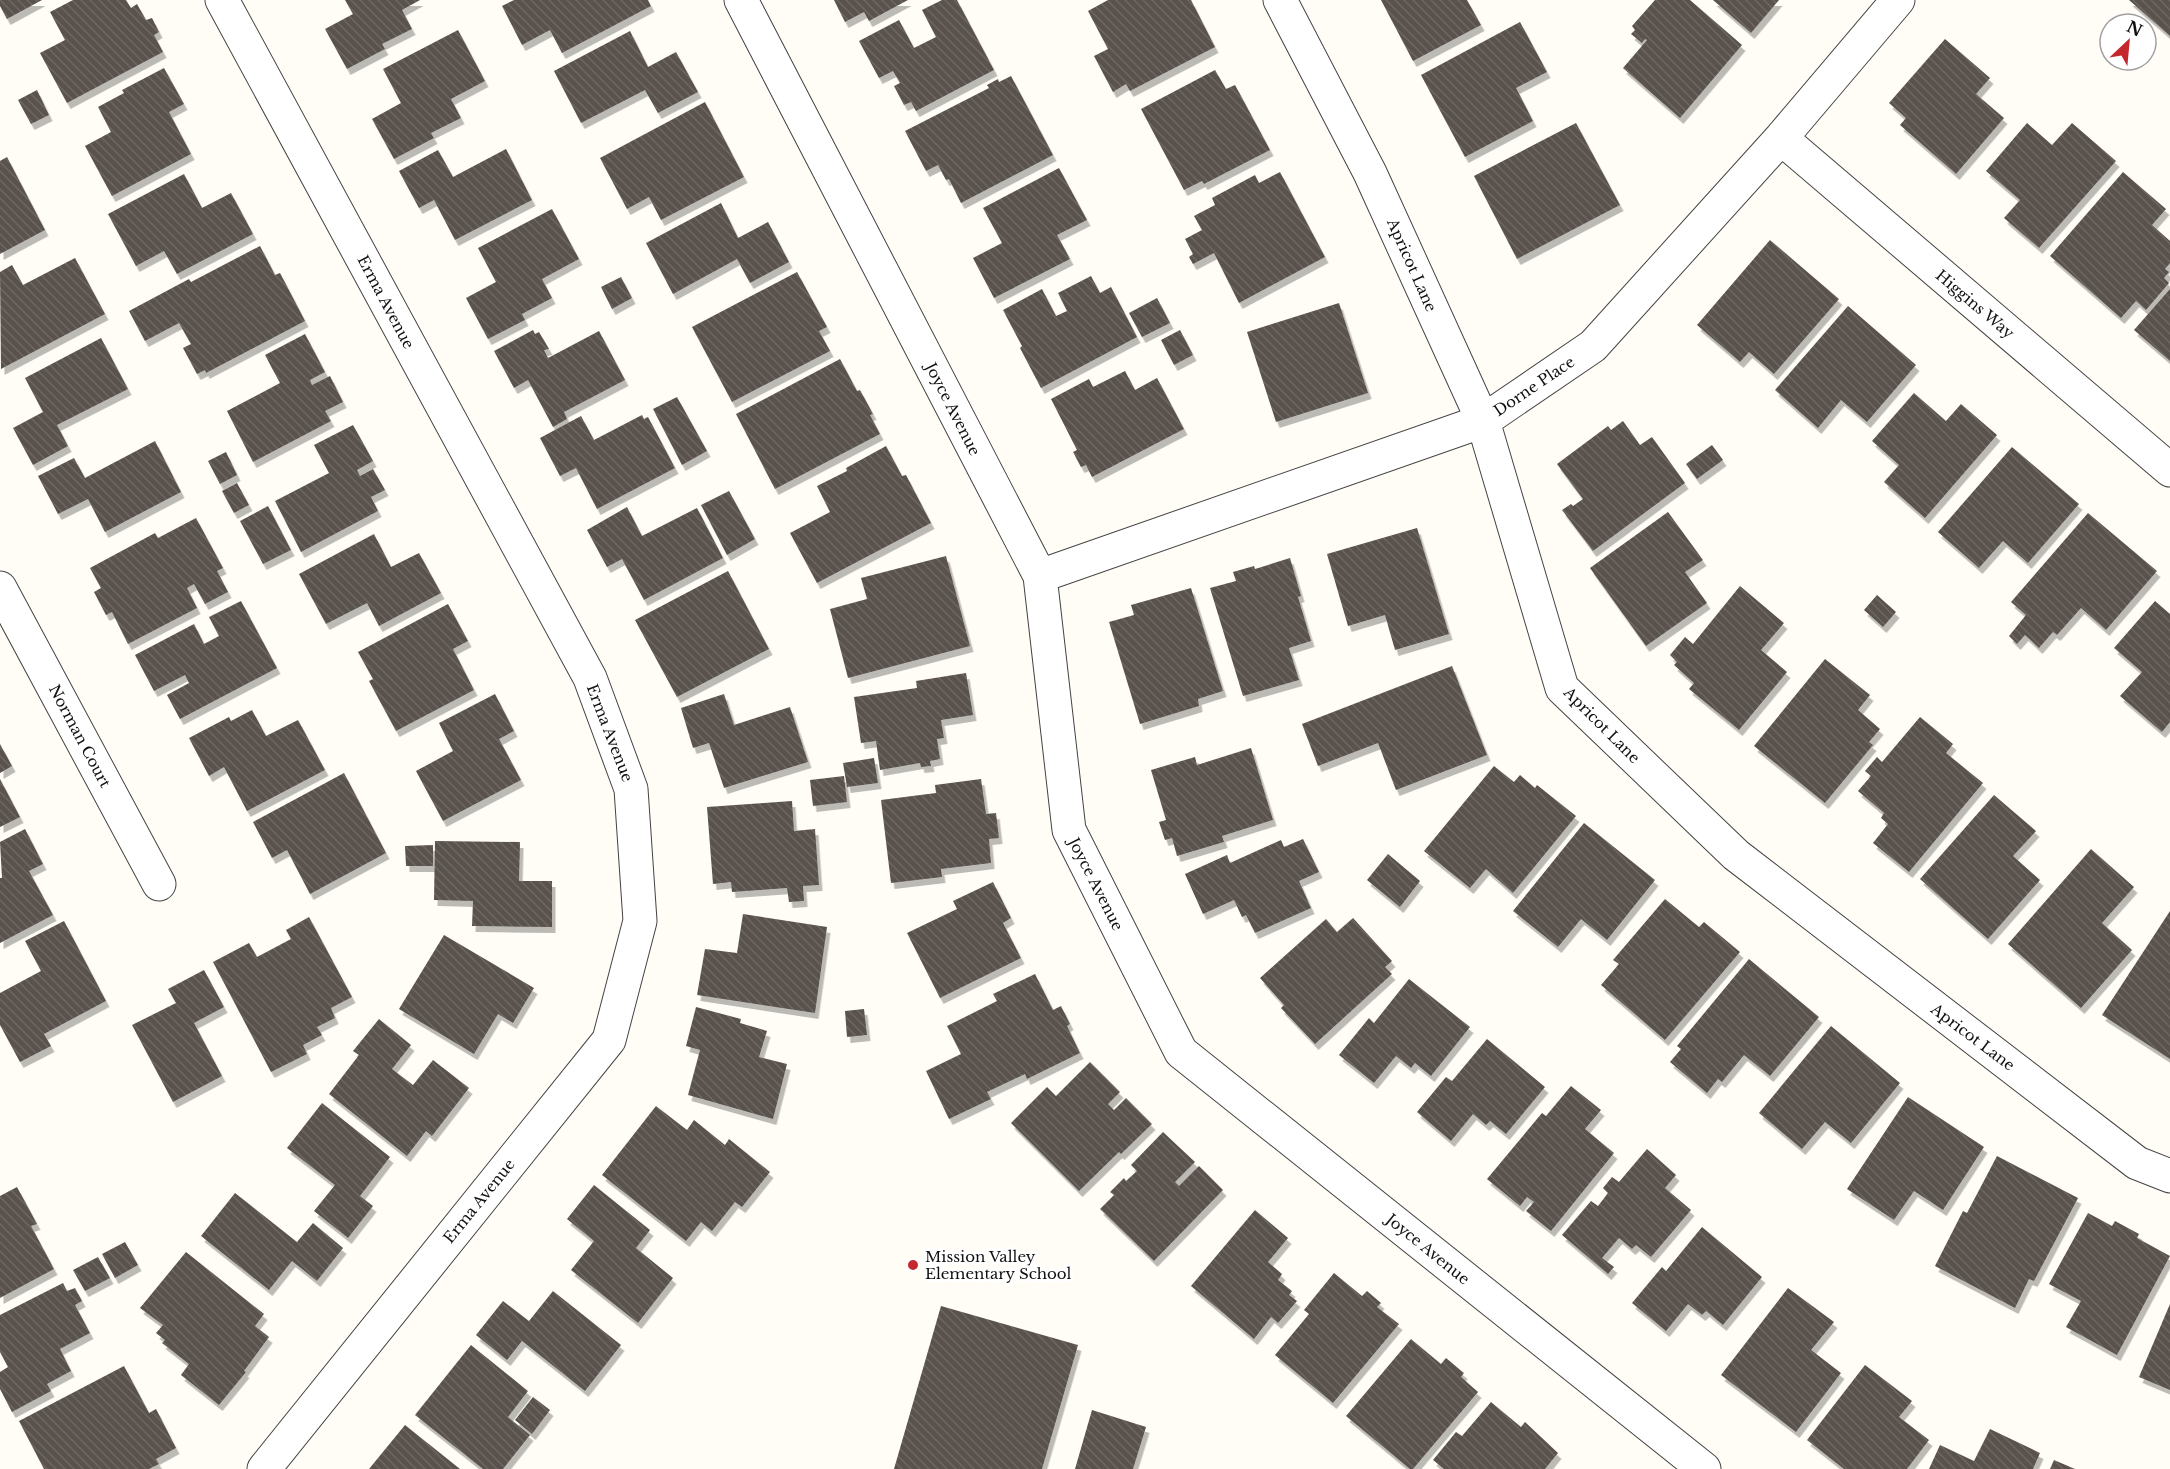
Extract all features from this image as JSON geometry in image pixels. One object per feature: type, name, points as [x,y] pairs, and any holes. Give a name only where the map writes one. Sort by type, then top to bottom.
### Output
[{"type":"street","name":"Erma Avenue","points":[[222,0],[590,678],[631,789],[640,921],[609,1040],[264,1469]]},
{"type":"street","name":"Joyce Avenue","points":[[741,0],[1040,576],[1069,830],[1181,1052],[1704,1469]]},
{"type":"street","name":"Apricot Lane","points":[[1280,0],[1370,173],[1483,421],[1562,688],[1736,855],[2137,1163],[2170,1176]]},
{"type":"street","name":"Dorne Place","points":[[1040,576],[1483,421],[1593,346],[1780,138],[1898,0]]},
{"type":"street","name":"Higgins Way","points":[[1780,138],[2170,470]]},
{"type":"street","name":"Norman Court","points":[[0,588],[159,884]]},
{"type":"building","points":[[0,0],[42,0],[7,19],[0,6]]},
{"type":"building","points":[[73,0],[126,0],[131,8],[137,4],[146,20],[152,18],[159,32],[154,35],[163,52],[67,103],[40,53],[65,40],[50,12]]},
{"type":"building","points":[[345,0],[420,0],[402,10],[412,29],[382,44],[385,49],[347,69],[325,29],[353,14]]},
{"type":"building","points":[[514,0],[648,0],[651,6],[562,53],[550,30],[522,45],[502,6]]},
{"type":"building","points":[[834,0],[908,0],[869,21],[864,12],[845,22]]},
{"type":"building","points":[[942,0],[957,0],[994,70],[916,111],[911,102],[904,105],[894,86],[900,83],[893,71],[879,78],[859,41],[899,20],[914,48],[936,37],[922,10]]},
{"type":"building","points":[[1108,0],[1191,0],[1215,47],[1130,91],[1126,84],[1113,92],[1094,56],[1108,49],[1088,11]]},
{"type":"building","points":[[1381,0],[1467,0],[1481,25],[1413,61]]},
{"type":"building","points":[[1655,0],[1690,0],[1742,45],[1680,118],[1623,68],[1647,40],[1645,39],[1642,43],[1631,34],[1635,30],[1632,26]]},
{"type":"building","points":[[1713,0],[1779,0],[1751,33]]},
{"type":"building","points":[[2129,0],[2170,0],[2170,36],[2158,25],[2158,12],[2143,12]]},
{"type":"building","points":[[1520,22],[1547,72],[1516,88],[1533,121],[1465,157],[1421,75]]},
{"type":"building","points":[[458,30],[485,81],[451,99],[461,118],[431,133],[434,138],[394,159],[372,119],[401,103],[383,69]]},
{"type":"building","points":[[630,31],[648,67],[676,52],[698,92],[658,113],[645,90],[581,123],[554,71]]},
{"type":"building","points":[[1945,39],[1990,78],[1976,94],[2004,118],[1956,174],[1900,125],[1906,118],[1889,103]]},
{"type":"building","points":[[164,68],[184,104],[169,112],[191,154],[112,196],[85,146],[111,132],[98,107],[124,93],[122,90]]},
{"type":"building","points":[[1215,70],[1226,89],[1235,85],[1270,150],[1204,184],[1202,181],[1184,190],[1141,109]]},
{"type":"building","points":[[1011,76],[1053,155],[961,203],[949,179],[946,180],[938,165],[926,171],[905,131],[989,88],[987,85],[998,79],[999,82]]},
{"type":"building","points":[[37,90],[49,115],[31,124],[18,100]]},
{"type":"building","points":[[705,102],[744,177],[661,220],[649,197],[627,209],[600,158]]},
{"type":"building","points":[[1576,123],[1620,205],[1517,259],[1474,176]]},
{"type":"building","points":[[2027,123],[2052,145],[2072,123],[2116,161],[2039,248],[2004,218],[2020,200],[1986,171]]},
{"type":"building","points":[[506,149],[532,200],[455,240],[434,200],[419,208],[399,171],[438,150],[453,177]]},
{"type":"building","points":[[7,157],[45,230],[0,254],[0,161]]},
{"type":"building","points":[[1059,168],[1087,220],[1057,235],[1070,259],[994,298],[973,258],[1002,243],[983,208]]},
{"type":"building","points":[[1280,172],[1325,257],[1239,303],[1214,253],[1193,264],[1189,257],[1193,254],[1185,239],[1202,230],[1194,216],[1215,205],[1212,198],[1255,175],[1259,183]]},
{"type":"building","points":[[2123,172],[2166,209],[2152,225],[2170,241],[2170,263],[2165,269],[2169,272],[2164,278],[2169,283],[2146,310],[2136,301],[2121,318],[2050,256]]},
{"type":"building","points":[[184,174],[202,208],[231,193],[253,234],[177,274],[164,251],[136,266],[108,214]]},
{"type":"building","points":[[721,203],[738,238],[768,222],[789,262],[750,283],[737,259],[673,294],[646,243]]},
{"type":"building","points":[[552,209],[579,259],[542,279],[552,298],[522,314],[525,320],[488,339],[466,298],[496,282],[478,248]]},
{"type":"building","points":[[1770,240],[1839,299],[1774,374],[1749,352],[1740,362],[1697,325]]},
{"type":"building","points":[[260,246],[275,275],[280,273],[305,321],[206,373],[205,370],[197,374],[183,348],[191,344],[179,323],[145,341],[129,311],[189,279],[191,282]]},
{"type":"building","points":[[75,258],[105,314],[1,369],[0,272],[12,265],[23,285]]},
{"type":"building","points":[[797,272],[827,327],[819,331],[830,351],[732,402],[692,327]]},
{"type":"building","points":[[1091,276],[1100,293],[1111,287],[1137,337],[1041,388],[1003,310],[1042,289],[1056,316],[1067,311],[1058,293]]},
{"type":"building","points":[[621,277],[632,298],[612,309],[601,287]]},
{"type":"building","points":[[2170,289],[2170,361],[2134,330]]},
{"type":"building","points":[[1157,298],[1170,323],[1142,337],[1129,313]]},
{"type":"building","points":[[1339,303],[1368,393],[1276,422],[1247,332]]},
{"type":"building","points":[[1848,306],[1916,365],[1867,422],[1841,400],[1818,428],[1775,390]]},
{"type":"building","points":[[533,330],[535,334],[539,332],[549,349],[544,350],[548,358],[599,331],[625,380],[564,412],[567,419],[553,427],[528,380],[514,388],[494,351]]},
{"type":"building","points":[[1180,330],[1193,355],[1174,365],[1161,340]]},
{"type":"building","points":[[305,334],[325,372],[310,380],[312,385],[330,376],[343,402],[325,411],[331,421],[253,462],[227,411],[280,383],[265,355]]},
{"type":"building","points":[[101,338],[128,389],[57,425],[68,446],[33,465],[13,428],[43,412],[25,378]]},
{"type":"building","points":[[840,359],[857,391],[860,390],[873,414],[870,415],[880,434],[775,489],[736,414]]},
{"type":"building","points":[[1125,371],[1135,390],[1157,378],[1184,429],[1092,477],[1086,465],[1081,467],[1073,452],[1077,450],[1051,399],[1089,379],[1093,387]]},
{"type":"building","points":[[1914,393],[1946,421],[1961,404],[1997,435],[1925,518],[1884,482],[1899,465],[1872,441]]},
{"type":"building","points":[[677,397],[707,451],[682,465],[653,409]]},
{"type":"building","points":[[642,415],[644,419],[648,417],[675,468],[597,509],[576,468],[560,476],[540,438],[581,416],[594,440]]},
{"type":"building","points":[[1623,421],[1640,445],[1652,437],[1685,483],[1593,551],[1562,510],[1583,499],[1557,464],[1608,426],[1611,430]]},
{"type":"building","points":[[353,425],[373,461],[357,470],[360,476],[373,469],[385,490],[371,497],[378,511],[301,552],[275,501],[329,473],[314,445]]},
{"type":"building","points":[[155,441],[181,492],[105,532],[88,499],[58,514],[38,476],[74,458],[85,478]]},
{"type":"building","points":[[1712,445],[1723,460],[1697,479],[1686,464]]},
{"type":"building","points":[[886,446],[902,476],[906,475],[931,523],[817,583],[790,533],[830,512],[817,486],[847,471],[846,468]]},
{"type":"building","points":[[2012,447],[2079,504],[2028,563],[2003,541],[1979,568],[1938,532]]},
{"type":"building","points":[[226,452],[237,475],[220,484],[208,461]]},
{"type":"building","points":[[237,483],[249,505],[234,513],[222,491]]},
{"type":"building","points":[[729,491],[755,539],[727,555],[701,505]]},
{"type":"building","points":[[268,506],[291,550],[263,564],[240,521]]},
{"type":"building","points":[[627,507],[642,536],[697,508],[723,558],[644,600],[622,559],[607,567],[587,530]]},
{"type":"building","points":[[1668,512],[1703,560],[1685,572],[1707,603],[1646,646],[1590,568]]},
{"type":"building","points":[[2088,513],[2157,571],[2106,630],[2081,608],[2057,635],[2053,632],[2039,648],[2025,635],[2017,644],[2009,636],[2026,615],[2011,602]]},
{"type":"building","points":[[196,518],[223,568],[217,571],[228,592],[205,604],[194,584],[187,588],[197,608],[128,644],[112,612],[106,615],[94,592],[101,588],[90,568],[155,533],[158,538]]},
{"type":"building","points":[[1417,528],[1449,634],[1395,650],[1385,615],[1348,626],[1327,554]]},
{"type":"building","points":[[374,534],[391,567],[419,553],[441,593],[379,626],[367,603],[326,624],[299,574]]},
{"type":"building","points":[[946,556],[970,646],[848,678],[830,609],[867,599],[861,578]]},
{"type":"building","points":[[1290,558],[1301,596],[1298,597],[1311,641],[1289,648],[1299,680],[1243,696],[1210,588],[1236,581],[1233,572],[1254,566],[1255,569]]},
{"type":"building","points":[[728,571],[769,649],[677,697],[635,620]]},
{"type":"building","points":[[1740,586],[1784,623],[1761,650],[1787,672],[1739,730],[1689,689],[1694,683],[1674,665],[1677,662],[1670,655],[1685,637],[1693,644]]},
{"type":"building","points":[[1191,588],[1223,691],[1198,699],[1199,706],[1140,724],[1109,622],[1134,615],[1131,605]]},
{"type":"building","points":[[1877,595],[1896,612],[1883,627],[1864,610]]},
{"type":"building","points":[[241,601],[277,668],[180,719],[167,695],[189,683],[185,675],[154,691],[135,655],[194,624],[204,644],[219,636],[209,617]]},
{"type":"building","points":[[2155,601],[2170,614],[2170,722],[2162,732],[2120,696],[2142,672],[2114,648]]},
{"type":"building","points":[[448,604],[468,641],[453,649],[474,690],[396,731],[369,681],[373,679],[358,652]]},
{"type":"building","points":[[1825,659],[1870,695],[1858,710],[1880,729],[1869,742],[1873,745],[1825,803],[1754,746]]},
{"type":"building","points":[[1452,666],[1487,755],[1396,790],[1378,743],[1318,766],[1302,724]]},
{"type":"building","points":[[966,673],[973,715],[941,720],[944,738],[937,739],[940,759],[930,761],[931,766],[921,767],[920,763],[880,770],[876,741],[861,743],[854,697],[917,688],[916,681]]},
{"type":"building","points":[[495,694],[514,731],[499,739],[521,780],[443,821],[416,771],[453,751],[439,723]]},
{"type":"building","points":[[724,694],[734,725],[790,707],[808,762],[724,788],[709,743],[693,748],[681,708]]},
{"type":"building","points":[[252,710],[266,736],[298,720],[325,770],[247,811],[224,767],[209,776],[189,738],[229,717],[231,721]]},
{"type":"building","points":[[1920,717],[1953,744],[1946,753],[1983,783],[1909,872],[1873,843],[1888,824],[1881,818],[1884,813],[1858,791],[1871,776],[1865,771],[1877,757],[1882,762]]},
{"type":"building","points":[[0,744],[12,766],[0,773]]},
{"type":"building","points":[[1251,748],[1273,820],[1222,836],[1224,842],[1177,856],[1172,838],[1165,840],[1159,822],[1166,820],[1151,770],[1195,757],[1197,765]]},
{"type":"building","points":[[874,758],[878,783],[847,787],[843,763]]},
{"type":"building","points":[[1494,766],[1514,782],[1520,775],[1535,788],[1537,785],[1576,816],[1513,893],[1486,869],[1470,888],[1424,851]]},
{"type":"building","points":[[344,773],[386,853],[310,894],[287,850],[272,858],[253,822]]},
{"type":"building","points":[[844,776],[847,802],[813,806],[810,780]]},
{"type":"building","points":[[0,779],[20,817],[0,827]]},
{"type":"building","points":[[981,779],[986,814],[996,813],[999,838],[989,839],[991,863],[941,869],[942,877],[891,883],[881,800],[936,793],[935,785]]},
{"type":"building","points":[[1994,795],[2036,831],[2013,856],[2040,880],[1988,939],[1920,879]]},
{"type":"building","points":[[792,801],[794,831],[815,829],[819,885],[803,886],[804,901],[789,902],[787,888],[732,892],[731,882],[713,884],[707,807]]},
{"type":"building","points":[[1584,823],[1655,880],[1607,940],[1581,919],[1558,947],[1513,911]]},
{"type":"building","points":[[25,829],[43,864],[29,871],[53,915],[0,943],[0,878],[2,878],[0,842]]},
{"type":"building","points":[[1303,839],[1319,872],[1299,881],[1311,908],[1255,933],[1246,915],[1242,917],[1234,900],[1203,914],[1185,874],[1227,855],[1230,863],[1281,840],[1284,847]]},
{"type":"building","points":[[435,841],[520,842],[519,881],[552,881],[552,927],[472,926],[473,901],[434,900]]},
{"type":"building","points":[[433,845],[433,866],[406,866],[405,846]]},
{"type":"building","points":[[2091,849],[2134,887],[2102,923],[2132,950],[2081,1008],[2008,944]]},
{"type":"building","points":[[1388,854],[1420,881],[1400,907],[1367,880]]},
{"type":"building","points":[[993,882],[1011,918],[1003,923],[1021,958],[940,998],[907,933],[957,909],[953,901]]},
{"type":"building","points":[[1665,899],[1699,927],[1704,922],[1740,952],[1665,1040],[1601,985],[1619,964],[1613,960]]},
{"type":"building","points":[[2170,911],[2170,1059],[2102,1015]]},
{"type":"building","points":[[743,914],[827,927],[815,1013],[697,995],[705,949],[737,953]]},
{"type":"building","points":[[309,917],[352,997],[331,1008],[335,1018],[317,1027],[322,1035],[303,1045],[307,1054],[271,1072],[213,962],[249,943],[257,957],[291,939],[286,930]]},
{"type":"building","points":[[1353,918],[1392,961],[1385,967],[1392,974],[1315,1044],[1281,1008],[1284,1005],[1260,978],[1326,919],[1337,932]]},
{"type":"building","points":[[64,921],[106,1001],[44,1034],[51,1046],[20,1062],[0,1025],[0,993],[41,971],[25,941]]},
{"type":"building","points":[[444,935],[534,988],[513,1023],[498,1014],[474,1054],[399,1009]]},
{"type":"building","points":[[1749,959],[1819,1017],[1770,1076],[1744,1055],[1722,1082],[1718,1079],[1707,1093],[1670,1062],[1681,1049],[1677,1046]]},
{"type":"building","points":[[204,970],[224,1007],[194,1023],[222,1076],[173,1102],[132,1025],[176,1003],[168,989]]},
{"type":"building","points":[[1035,974],[1053,1010],[1061,1006],[1070,1024],[1067,1026],[1080,1053],[1027,1079],[1025,1074],[987,1092],[991,1099],[949,1119],[926,1071],[961,1054],[947,1026],[997,1001],[993,994]]},
{"type":"building","points":[[1409,979],[1470,1027],[1431,1076],[1415,1063],[1411,1068],[1396,1056],[1374,1083],[1339,1055],[1369,1018],[1374,1023]]},
{"type":"building","points":[[696,1007],[741,1019],[740,1023],[767,1031],[759,1057],[787,1064],[773,1119],[688,1095],[700,1050],[686,1046]]},
{"type":"building","points":[[864,1009],[867,1035],[847,1037],[845,1011]]},
{"type":"building","points":[[379,1019],[411,1045],[392,1069],[413,1085],[433,1060],[469,1088],[432,1136],[426,1131],[407,1156],[329,1094],[359,1055],[353,1051]]},
{"type":"building","points":[[1831,1026],[1900,1083],[1851,1143],[1825,1122],[1802,1149],[1759,1113]]},
{"type":"building","points":[[1487,1039],[1545,1087],[1506,1134],[1490,1121],[1486,1125],[1473,1114],[1451,1141],[1417,1112],[1446,1077],[1452,1081]]},
{"type":"building","points":[[1090,1062],[1120,1092],[1108,1104],[1114,1110],[1126,1098],[1152,1124],[1079,1191],[1011,1123],[1047,1087],[1056,1096]]},
{"type":"building","points":[[1571,1086],[1601,1110],[1585,1129],[1614,1153],[1551,1231],[1526,1211],[1534,1202],[1527,1197],[1520,1206],[1487,1179],[1542,1113],[1546,1116]]},
{"type":"building","points":[[1908,1097],[1984,1147],[1943,1210],[1914,1191],[1894,1220],[1847,1189]]},
{"type":"building","points":[[322,1103],[390,1157],[360,1196],[373,1206],[348,1238],[314,1211],[335,1185],[287,1148]]},
{"type":"building","points":[[656,1106],[687,1130],[694,1120],[725,1145],[729,1139],[770,1172],[742,1207],[735,1202],[712,1231],[701,1222],[686,1241],[602,1175]]},
{"type":"building","points":[[1163,1132],[1195,1162],[1175,1182],[1179,1186],[1199,1166],[1223,1190],[1154,1261],[1100,1209],[1114,1195],[1110,1192],[1124,1178],[1126,1181],[1137,1171],[1131,1165]]},
{"type":"building","points":[[1647,1149],[1676,1175],[1665,1188],[1691,1210],[1651,1257],[1636,1245],[1632,1249],[1619,1238],[1602,1258],[1614,1267],[1608,1274],[1562,1235],[1591,1201],[1598,1206],[1608,1193],[1603,1188],[1612,1177],[1619,1182]]},
{"type":"building","points":[[1997,1156],[2078,1198],[2034,1281],[2029,1279],[2015,1308],[1935,1266],[1963,1211],[1967,1213]]},
{"type":"building","points":[[594,1185],[650,1230],[636,1248],[673,1278],[638,1323],[571,1270],[594,1241],[567,1219]]},
{"type":"building","points":[[17,1187],[37,1224],[31,1226],[54,1269],[0,1298],[0,1196]]},
{"type":"building","points":[[235,1193],[297,1242],[313,1223],[343,1248],[317,1281],[292,1261],[269,1290],[201,1236]]},
{"type":"building","points":[[1255,1210],[1288,1238],[1268,1262],[1282,1274],[1278,1280],[1292,1291],[1289,1295],[1297,1301],[1278,1323],[1271,1317],[1254,1339],[1191,1286]]},
{"type":"building","points":[[2088,1213],[2112,1226],[2115,1221],[2139,1234],[2137,1238],[2170,1256],[2117,1355],[2066,1327],[2081,1301],[2049,1284]]},
{"type":"building","points":[[1702,1227],[1762,1277],[1723,1325],[1706,1311],[1702,1315],[1688,1304],[1666,1331],[1632,1303],[1662,1267],[1666,1271]]},
{"type":"building","points":[[125,1242],[138,1265],[115,1278],[102,1254]]},
{"type":"building","points":[[186,1252],[264,1314],[255,1326],[269,1337],[244,1371],[246,1372],[219,1405],[181,1375],[189,1364],[162,1343],[165,1340],[156,1333],[163,1325],[140,1308]]},
{"type":"building","points":[[98,1257],[110,1278],[85,1291],[73,1270]]},
{"type":"building","points":[[1334,1273],[1362,1296],[1367,1291],[1381,1303],[1377,1307],[1399,1324],[1333,1403],[1275,1355],[1309,1314],[1304,1310]]},
{"type":"building","points":[[63,1283],[67,1291],[75,1288],[82,1301],[75,1305],[90,1333],[60,1349],[71,1371],[47,1384],[51,1391],[12,1412],[0,1389],[0,1372],[8,1367],[0,1352],[0,1315]]},
{"type":"building","points":[[1788,1288],[1834,1322],[1811,1350],[1841,1373],[1796,1432],[1721,1375]]},
{"type":"building","points":[[553,1291],[621,1345],[585,1391],[522,1341],[507,1360],[476,1335],[503,1301],[529,1321]]},
{"type":"building","points":[[2170,1304],[2170,1390],[2139,1377]]},
{"type":"building","points":[[941,1306],[1078,1345],[1042,1469],[894,1469]]},
{"type":"building","points":[[1411,1339],[1441,1364],[1446,1358],[1464,1373],[1461,1377],[1478,1392],[1413,1469],[1410,1469],[1346,1416]]},
{"type":"building","points":[[471,1345],[528,1391],[508,1417],[530,1435],[503,1469],[483,1469],[415,1415]]},
{"type":"building","points":[[1865,1365],[1912,1401],[1899,1417],[1929,1440],[1907,1469],[1844,1469],[1807,1440]]},
{"type":"building","points":[[124,1366],[149,1413],[156,1409],[176,1448],[156,1459],[159,1464],[149,1469],[44,1469],[19,1421]]},
{"type":"building","points":[[533,1397],[550,1410],[532,1434],[515,1420]]},
{"type":"building","points":[[1491,1402],[1521,1427],[1525,1422],[1558,1453],[1545,1469],[1444,1469],[1433,1460],[1456,1432],[1462,1436]]},
{"type":"building","points":[[1092,1410],[1146,1427],[1133,1469],[1075,1469]]},
{"type":"building","points":[[405,1425],[460,1469],[369,1469]]},
{"type":"building","points":[[1990,1429],[2040,1453],[2033,1469],[1929,1469],[1940,1445],[1974,1461]]},
{"type":"building","points":[[2054,1460],[2075,1469],[2050,1469]]},
{"type":"place","name":"Mission Valley Elementary School","points":[[913,1265]]}]
